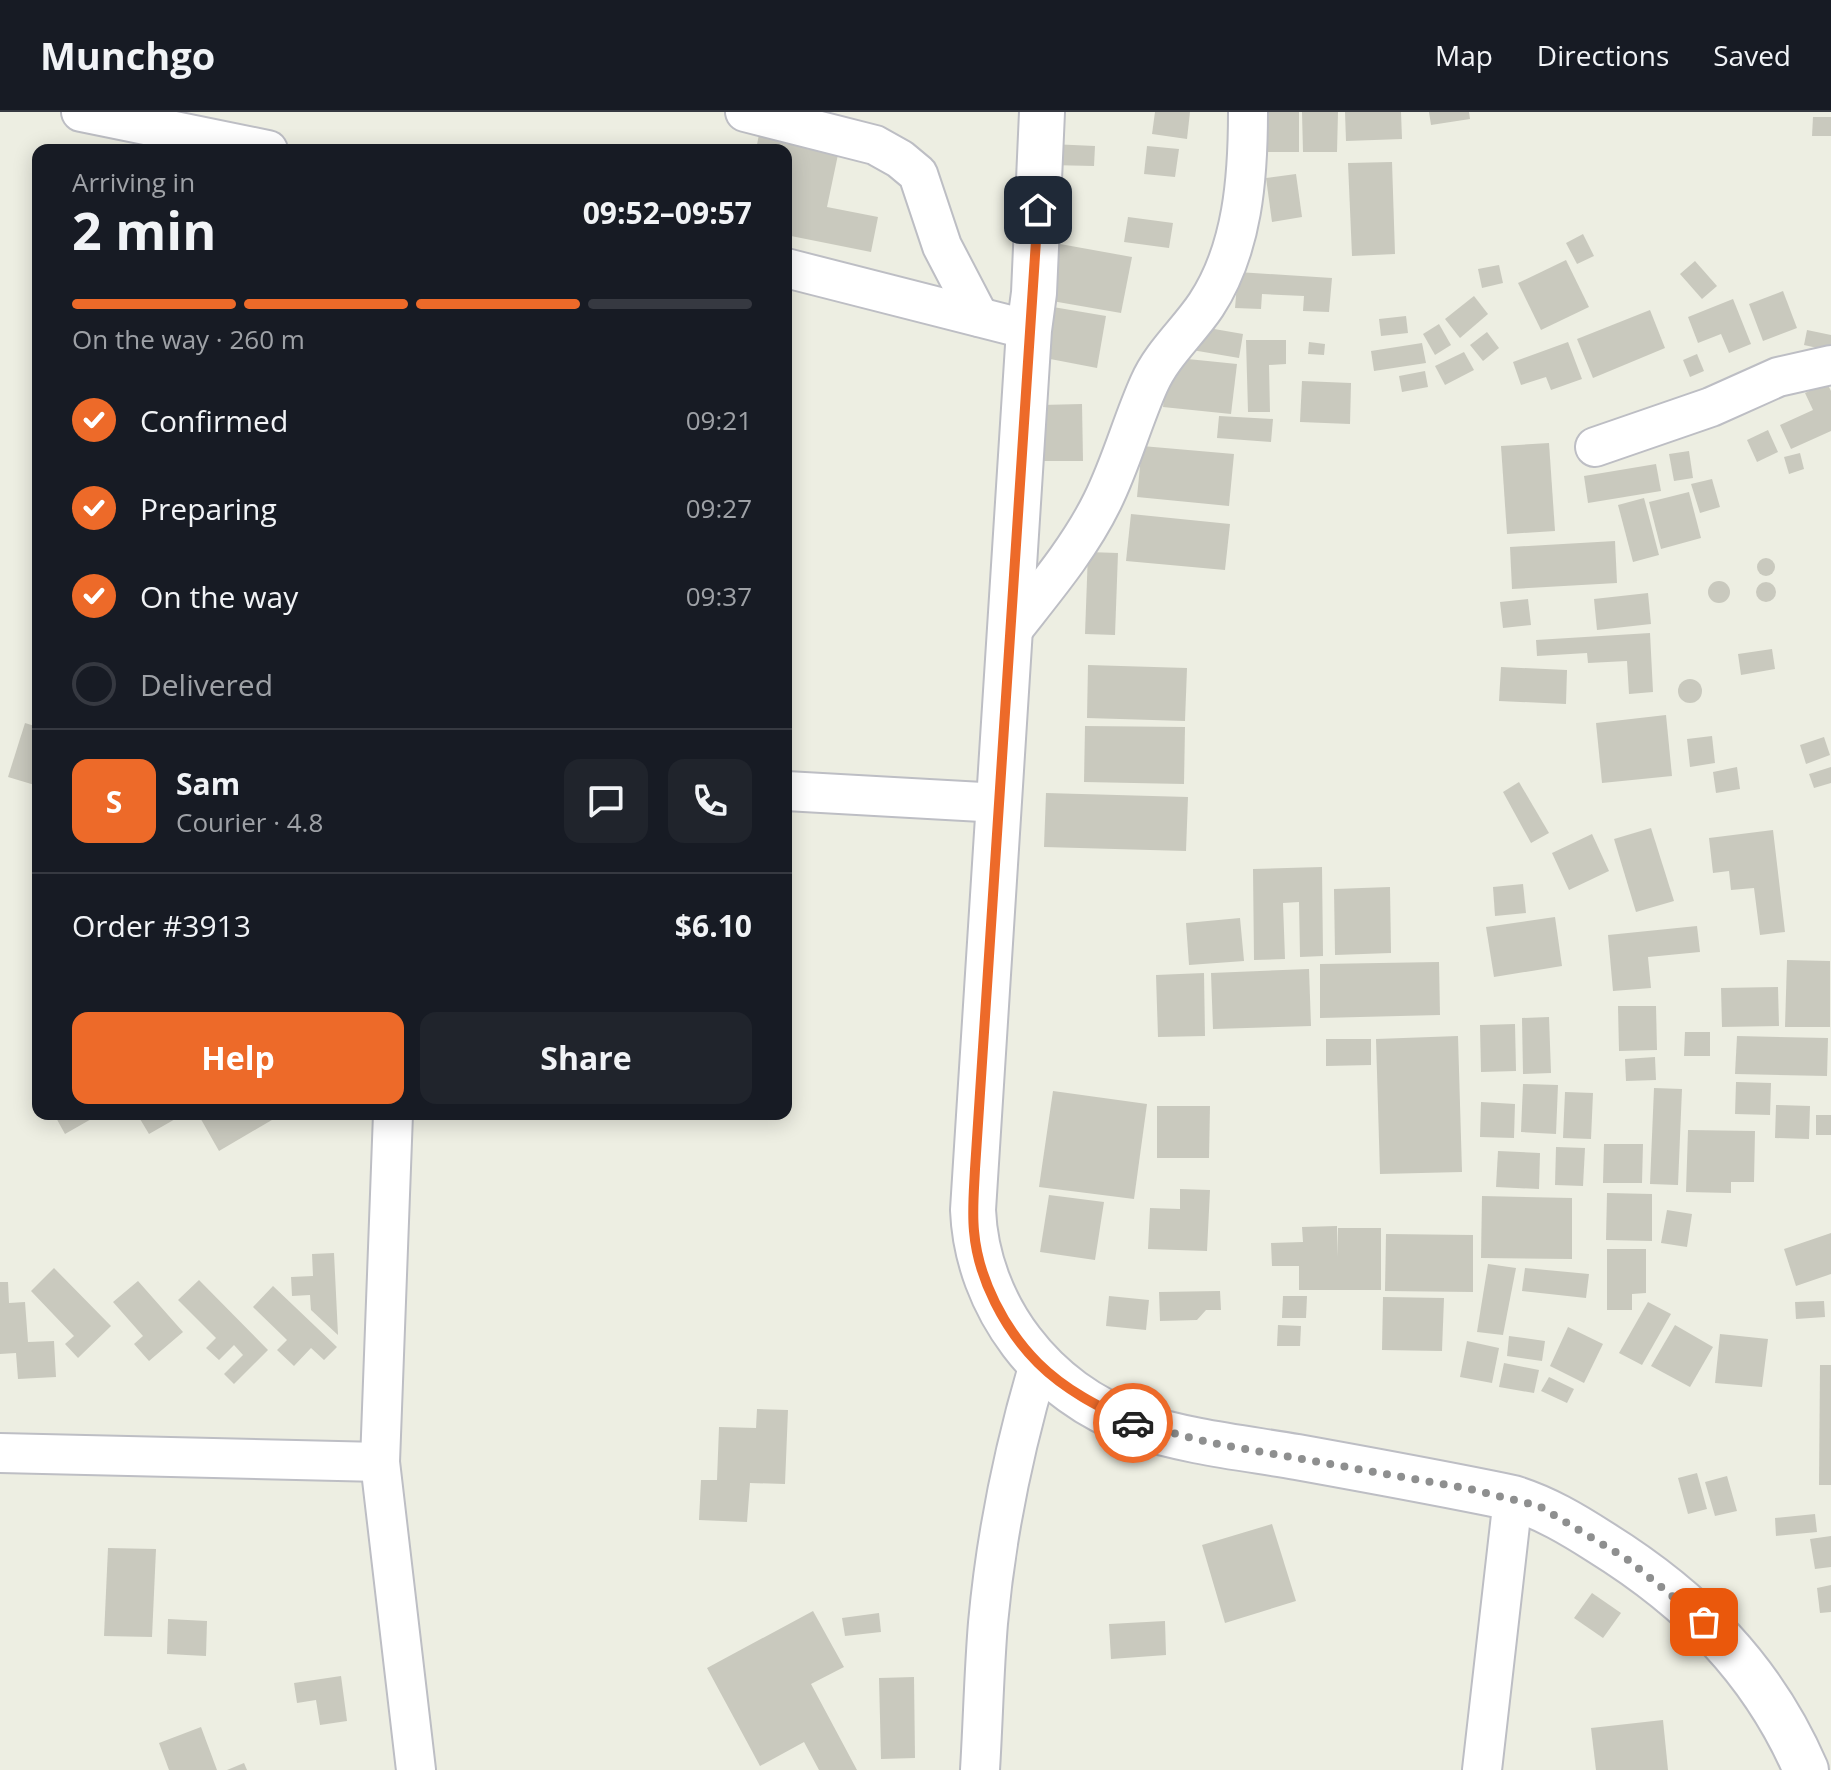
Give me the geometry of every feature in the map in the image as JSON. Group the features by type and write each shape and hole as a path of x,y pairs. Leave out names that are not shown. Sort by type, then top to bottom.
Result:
{"street":[{"path":"81,112 238,144"},
{"path":"745,112 875,145 918,174 942,246 979,317"},
{"path":"1042,112 1034,293 1029,330 975,1169 974,1233 985,1279 1018,1338 1039,1364 1070,1390 1135,1424 1212,1443 1513,1498 1539,1506 1578,1528 1627,1559 1682,1601 1726,1642 1763,1689 1792,1737 1806,1770"},
{"path":"1011,632 1053,579 1102,504 1149,383 1204,309 1223,274 1245,193 1248,112"},
{"path":"792,270 1029,330"},
{"path":"1595,447 1711,407 1778,377 1831,365"},
{"path":"792,791 1000,803"},
{"path":"393,1120 380,1462 416,1770"},
{"path":"980,1770 988,1621 1001,1523 1021,1424 1039,1364"},
{"path":"0,1453 380,1462"},
{"path":"1482,1770 1513,1498"}],"building":[{"path":"1155,112 1190,112 1187,139 1152,134"},
{"path":"1259,112 1299,112 1299,152 1258,152"},
{"path":"1302,112 1338,112 1337,152 1303,152"},
{"path":"1345,112 1401,112 1402,139 1346,141"},
{"path":"1429,112 1469,112 1470,119 1431,125"},
{"path":"1813,117 1831,117 1831,136 1812,136"},
{"path":"760,129 840,145 827,207 878,217 871,252 792,236 792,144 757,144"},
{"path":"1051,144 1095,146 1094,166 1050,165"},
{"path":"1147,146 1179,149 1175,177 1144,174"},
{"path":"1392,162 1395,254 1352,256 1348,163"},
{"path":"1296,174 1302,217 1272,222 1266,178"},
{"path":"1128,217 1173,223 1169,248 1124,242"},
{"path":"1583,234 1594,256 1577,264 1566,243"},
{"path":"1060,244 1132,257 1121,313 1052,301"},
{"path":"1566,260 1589,307 1541,330 1518,283"},
{"path":"1695,261 1717,286 1702,299 1680,274"},
{"path":"1499,265 1503,283 1482,288 1478,269"},
{"path":"1238,272 1332,278 1329,312 1303,311 1304,296 1262,294 1261,309 1235,308"},
{"path":"1783,291 1797,328 1763,341 1749,304"},
{"path":"1474,296 1488,314 1460,338 1445,319"},
{"path":"1733,299 1751,344 1729,353 1721,334 1698,343 1688,317"},
{"path":"1053,307 1106,316 1097,368 1045,358"},
{"path":"1650,310 1665,348 1593,378 1577,339"},
{"path":"1406,316 1408,333 1381,336 1379,319"},
{"path":"1439,324 1451,345 1435,355 1423,334"},
{"path":"1197,326 1243,334 1239,358 1192,350"},
{"path":"1807,330 1831,335 1831,351 1804,345"},
{"path":"1487,332 1499,348 1483,361 1470,345"},
{"path":"1246,340 1286,340 1286,364 1269,365 1270,412 1248,412"},
{"path":"1309,342 1325,344 1324,355 1308,354"},
{"path":"1568,342 1582,379 1551,390 1546,377 1521,385 1513,362"},
{"path":"1422,343 1426,363 1374,371 1371,351"},
{"path":"1464,352 1474,370 1445,385 1435,366"},
{"path":"1697,354 1704,371 1690,377 1683,360"},
{"path":"1168,357 1237,364 1231,414 1163,407"},
{"path":"1425,371 1428,387 1402,392 1399,376"},
{"path":"1302,381 1351,383 1350,424 1300,422"},
{"path":"1827,383 1831,391 1831,431 1791,449 1780,425 1813,410 1805,393"},
{"path":"1082,404 1083,461 1042,461 1041,405"},
{"path":"1219,416 1273,419 1271,442 1217,438"},
{"path":"1768,430 1778,452 1757,462 1747,440"},
{"path":"1549,443 1555,531 1507,534 1501,446"},
{"path":"1142,446 1234,454 1229,506 1137,497"},
{"path":"1689,451 1693,478 1674,481 1669,454"},
{"path":"1800,453 1804,469 1789,474 1784,457"},
{"path":"1656,464 1661,491 1588,503 1584,476"},
{"path":"1712,479 1720,507 1700,513 1691,484"},
{"path":"1689,492 1701,538 1661,549 1649,502"},
{"path":"1644,498 1659,555 1633,562 1618,505"},
{"path":"1131,514 1230,524 1225,570 1126,561"},
{"path":"1615,541 1617,583 1512,589 1510,547"},
{"path":"1088,552 1118,553 1115,635 1085,634"},
{"path":"1766,558 1775,567 1766,576 1757,567"},
{"path":"1719,581 1727,584 1730,592 1727,600 1719,603 1711,600 1708,592 1711,584"},
{"path":"1766,582 1773,585 1776,592 1773,599 1766,602 1759,599 1756,592 1759,585"},
{"path":"1648,593 1651,624 1597,630 1594,599"},
{"path":"1528,599 1531,625 1503,628 1500,602"},
{"path":"1650,633 1653,692 1629,694 1627,661 1588,663 1587,653 1537,656 1536,640"},
{"path":"1772,649 1775,669 1741,675 1738,654"},
{"path":"1088,665 1187,668 1185,721 1087,718"},
{"path":"1501,667 1567,670 1566,704 1499,701"},
{"path":"1690,679 1701,686 1702,691 1695,702 1690,703 1679,696 1678,691 1685,680"},
{"path":"1666,715 1672,776 1602,783 1596,723"},
{"path":"25,723 32,725 32,784 8,777"},
{"path":"1085,726 1185,727 1184,784 1084,782"},
{"path":"1712,736 1715,763 1690,767 1687,739"},
{"path":"1824,737 1830,755 1806,764 1800,745"},
{"path":"1737,767 1740,789 1716,793 1713,772"},
{"path":"1831,767 1831,783 1814,788 1809,774"},
{"path":"1519,782 1549,833 1531,843 1503,792"},
{"path":"1046,793 1188,797 1186,851 1044,847"},
{"path":"1651,828 1674,901 1636,912 1614,839"},
{"path":"1773,830 1785,932 1760,935 1754,888 1731,890 1729,871 1713,873 1709,838"},
{"path":"1592,834 1609,871 1569,890 1552,853"},
{"path":"1322,867 1323,956 1300,957 1299,902 1283,903 1285,959 1254,960 1253,869"},
{"path":"1523,884 1526,913 1495,916 1493,887"},
{"path":"1390,887 1391,953 1335,955 1334,889"},
{"path":"1555,917 1562,966 1494,977 1486,927"},
{"path":"1240,918 1244,961 1189,965 1186,923"},
{"path":"1697,926 1700,952 1648,957 1651,988 1613,991 1608,935"},
{"path":"1787,960 1830,961 1830,1027 1785,1027"},
{"path":"1439,962 1440,1015 1320,1018 1320,964"},
{"path":"1309,969 1311,1026 1213,1029 1211,973"},
{"path":"1204,973 1205,1036 1158,1037 1156,975"},
{"path":"1778,987 1779,1026 1722,1027 1721,988"},
{"path":"1618,1006 1656,1006 1657,1050 1619,1051"},
{"path":"1549,1017 1551,1073 1523,1074 1522,1018"},
{"path":"1515,1024 1516,1071 1481,1072 1480,1025"},
{"path":"1685,1032 1710,1032 1710,1056 1684,1056"},
{"path":"1458,1036 1462,1172 1380,1174 1376,1039"},
{"path":"1737,1036 1828,1038 1827,1076 1735,1074"},
{"path":"1326,1039 1371,1039 1371,1065 1326,1066"},
{"path":"1655,1057 1656,1080 1626,1081 1625,1059"},
{"path":"1736,1082 1771,1083 1770,1115 1735,1114"},
{"path":"1523,1084 1558,1085 1556,1134 1521,1132"},
{"path":"1654,1088 1682,1089 1678,1185 1650,1184"},
{"path":"1053,1091 1147,1104 1134,1199 1039,1187"},
{"path":"1565,1092 1593,1093 1591,1139 1563,1138"},
{"path":"1481,1102 1515,1104 1514,1138 1480,1137"},
{"path":"1776,1105 1810,1106 1809,1139 1775,1138"},
{"path":"1157,1106 1210,1106 1209,1158 1157,1158"},
{"path":"1816,1115 1831,1115 1831,1135 1816,1135"},
{"path":"57,1120 90,1120 65,1134"},
{"path":"141,1120 174,1120 149,1134"},
{"path":"201,1120 272,1120 219,1151"},
{"path":"1688,1130 1755,1131 1754,1182 1731,1182 1731,1193 1686,1192"},
{"path":"1604,1144 1643,1144 1642,1183 1603,1183"},
{"path":"1556,1147 1585,1148 1583,1186 1555,1185"},
{"path":"1498,1151 1540,1153 1539,1189 1496,1187"},
{"path":"1180,1189 1210,1190 1207,1251 1148,1249 1150,1208 1180,1209"},
{"path":"1607,1193 1652,1194 1652,1241 1606,1240"},
{"path":"1049,1195 1104,1202 1095,1260 1040,1252"},
{"path":"1482,1196 1572,1198 1572,1259 1481,1258"},
{"path":"1667,1210 1692,1214 1687,1247 1661,1243"},
{"path":"1337,1226 1337,1257 1338,1228 1381,1228 1381,1290 1299,1290 1299,1266 1272,1266 1271,1243 1303,1242 1302,1227"},
{"path":"1831,1233 1831,1274 1796,1286 1784,1249"},
{"path":"1386,1234 1473,1235 1473,1292 1385,1291"},
{"path":"1607,1249 1646,1249 1646,1293 1632,1294 1632,1310 1607,1310"},
{"path":"334,1253 338,1335 311,1310 310,1295 292,1296 291,1277 313,1276 312,1254"},
{"path":"1488,1264 1516,1268 1503,1335 1477,1332"},
{"path":"54,1268 111,1326 78,1358 65,1344 74,1336 31,1291"},
{"path":"1525,1268 1589,1274 1586,1298 1522,1291"},
{"path":"199,1280 268,1350 234,1384 224,1374 243,1355 234,1345 219,1360 206,1348 216,1338 178,1300"},
{"path":"138,1281 183,1332 149,1361 134,1344 143,1336 113,1302"},
{"path":"0,1282 8,1282 9,1303 25,1302 28,1342 54,1341 56,1377 18,1379 16,1353 0,1354"},
{"path":"273,1286 337,1347 324,1360 311,1348 294,1366 277,1350 287,1340 253,1307"},
{"path":"1220,1291 1221,1310 1206,1310 1197,1320 1160,1321 1159,1292"},
{"path":"1109,1296 1149,1300 1146,1330 1106,1326"},
{"path":"1283,1296 1307,1296 1306,1318 1282,1318"},
{"path":"1383,1297 1444,1298 1442,1351 1382,1350"},
{"path":"1824,1301 1825,1317 1796,1319 1795,1302"},
{"path":"1648,1302 1671,1314 1642,1365 1619,1353"},
{"path":"1278,1325 1301,1326 1300,1346 1277,1346"},
{"path":"1675,1325 1713,1347 1690,1387 1651,1366"},
{"path":"1568,1327 1603,1344 1584,1383 1550,1366"},
{"path":"1720,1334 1768,1339 1762,1387 1715,1383"},
{"path":"1509,1336 1545,1341 1542,1361 1507,1356"},
{"path":"1467,1341 1499,1348 1492,1383 1460,1377"},
{"path":"1504,1363 1539,1370 1534,1393 1499,1387"},
{"path":"1820,1365 1831,1365 1831,1485 1819,1485"},
{"path":"1549,1377 1574,1389 1567,1403 1541,1391"},
{"path":"757,1409 788,1410 785,1484 750,1483 747,1522 699,1520 701,1480 717,1480 719,1427 756,1428"},
{"path":"1697,1473 1707,1509 1688,1514 1678,1478"},
{"path":"1727,1476 1737,1511 1715,1516 1705,1482"},
{"path":"1815,1514 1817,1532 1776,1536 1775,1518"},
{"path":"1272,1524 1296,1601 1225,1623 1202,1545"},
{"path":"1831,1536 1831,1567 1815,1569 1810,1539"},
{"path":"108,1548 156,1549 152,1637 104,1636"},
{"path":"1831,1585 1831,1612 1820,1613 1817,1588"},
{"path":"1592,1593 1621,1613 1603,1638 1574,1618"},
{"path":"813,1611 844,1667 811,1684 857,1770 819,1770 804,1742 760,1766 707,1668"},
{"path":"879,1613 881,1632 845,1636 842,1618"},
{"path":"168,1619 207,1621 206,1656 167,1654"},
{"path":"1165,1621 1166,1655 1111,1659 1109,1624"},
{"path":"341,1676 347,1721 320,1725 316,1700 297,1703 294,1683"},
{"path":"914,1677 915,1758 881,1759 879,1678"},
{"path":"1663,1720 1668,1770 1596,1770 1591,1728"},
{"path":"201,1727 217,1770 169,1770 159,1743"},
{"path":"244,1763 247,1770 227,1770"}],"way so far":[{"path":"1133,1423 1212,1443 1470,1489 1539,1506 1627,1559 1704,1622"}],"route":[{"path":"1038,210 975,1169 974,1233 985,1279 997,1304 1039,1364 1070,1390 1133,1423"}]}
